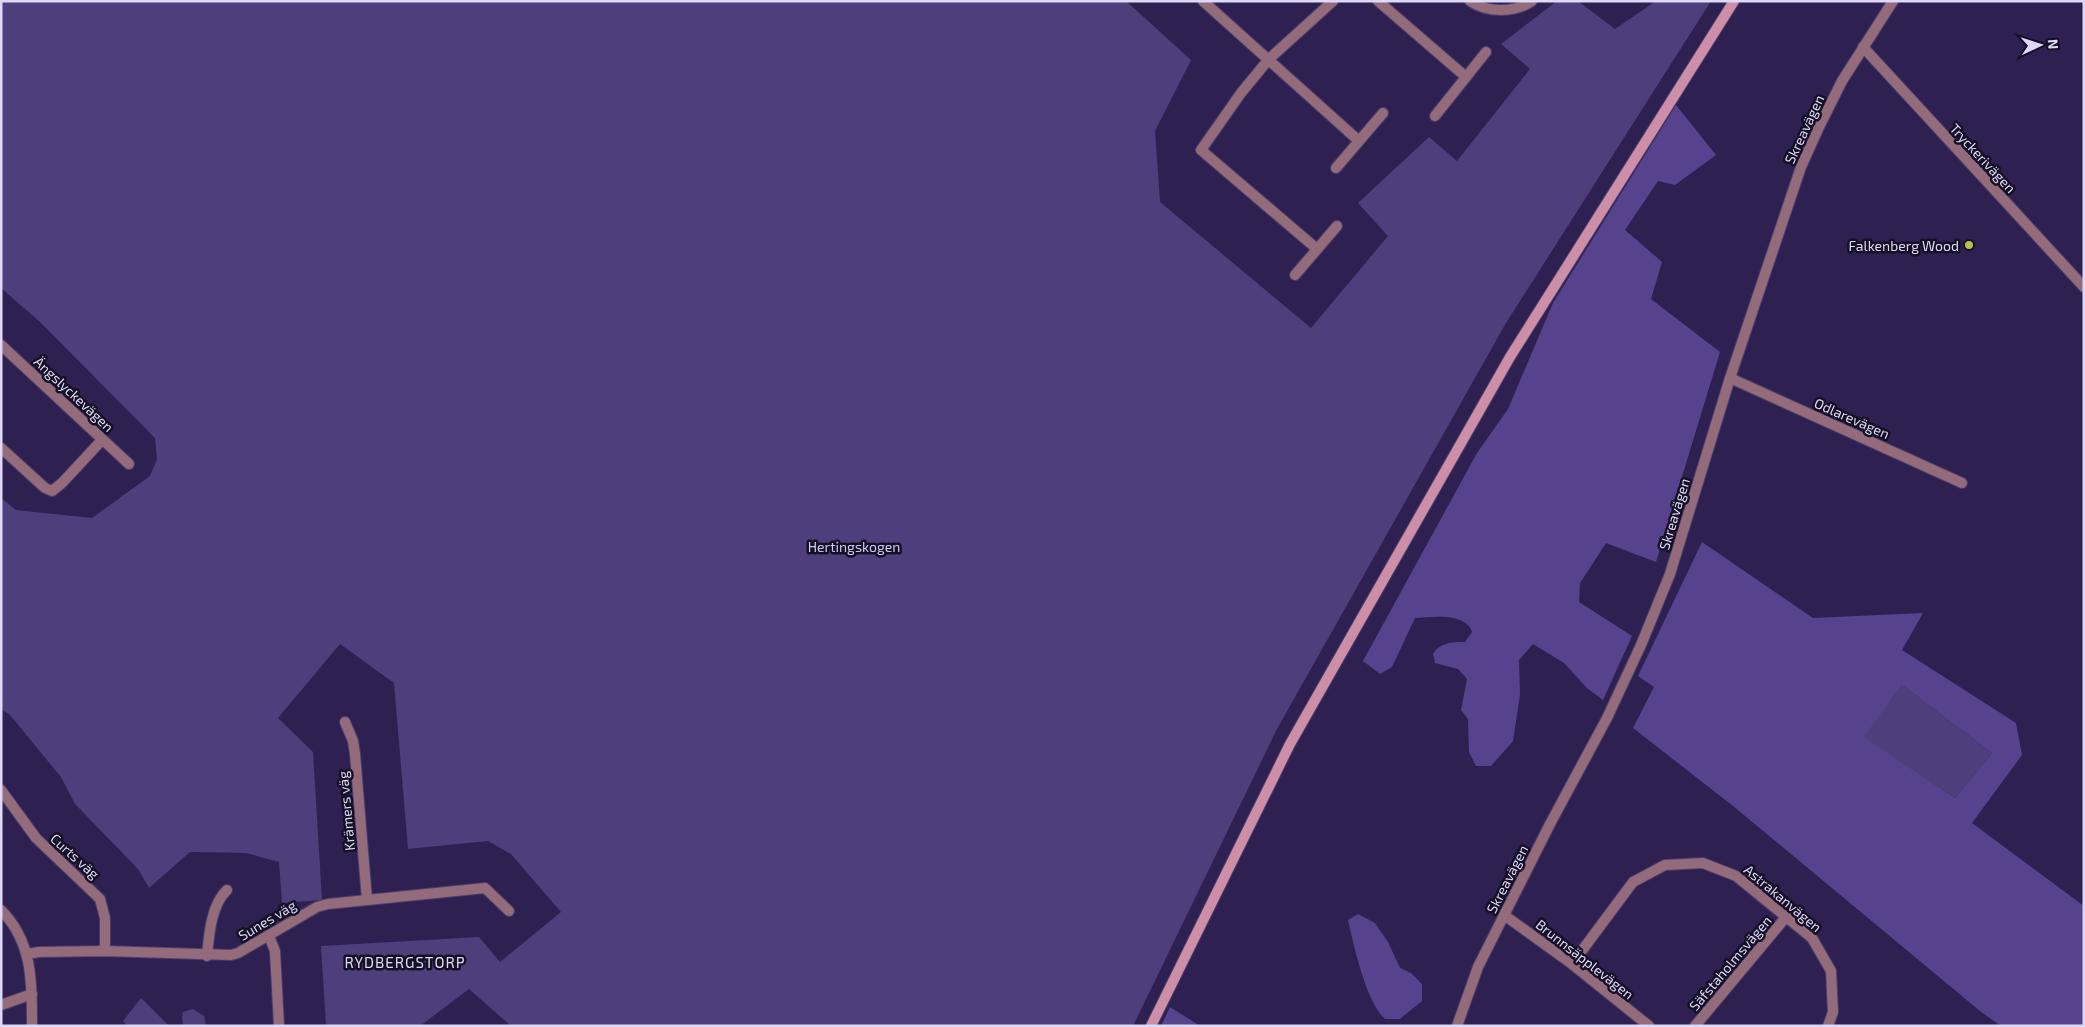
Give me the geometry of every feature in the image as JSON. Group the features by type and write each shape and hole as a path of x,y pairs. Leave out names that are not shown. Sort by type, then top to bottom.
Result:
{"main road":[{"path":"1151,1026 1290,744 1495,383 1734,1"}],"street":[{"path":"1202,1 1359,141"},
{"path":"1316,249 1201,150 1241,92 1269,59 1333,1"},
{"path":"1378,1 1466,77"},
{"path":"1470,1 1493,10 1510,9 1526,5 1532,1"},
{"name":"Skreavägen","path":"1456,1026 1478,966 1607,718 1641,645 1670,574 1730,378 1801,167 1826,111 1863,46 1893,1"},
{"name":"Tryckerivägen","path":"1863,46 2084,287"},
{"path":"1435,116 1486,52"},
{"path":"1336,168 1383,113"},
{"path":"1295,275 1337,226"},
{"name":"Ängslyckevägen","path":"1,345 129,464"},
{"name":"Odlarevägen","path":"1730,378 1962,483"},
{"path":"1,448 45,488 52,491 62,483 102,440"},
{"name":"Krämers väg","path":"345,722 353,741 367,900"},
{"name":"Curts väg","path":"1,790 36,838 95,892 100,899 105,910 105,951"},
{"name":"Astrakanvägen","path":"1572,964 1633,882 1665,865 1703,863 1736,876 1812,938 1831,970 1833,1012 1828,1026"},
{"name":"Sunes väg","path":"27,954 39,952 105,951 207,956 231,955 317,907 485,888 510,911"},
{"path":"207,956 216,908 220,896 227,890"},
{"path":"1,910 21,936 27,954 32,978 32,1026"},
{"name":"Brunnsäpplevägen","path":"1504,915 1572,964 1649,1026"},
{"name":"Säfstaholmsvägen","path":"1695,1026 1786,917"},
{"path":"268,936 275,952 279,1026"},
{"path":"1,1005 32,994"}],"green space":[{"name":"Hertingskogen","path":"1,1 1126,1 1191,60 1155,131 1160,202 1311,328 1388,236 1358,203 1429,137 1457,161 1530,69 1501,44 1557,1 1578,1 1615,29 1656,1 1711,1 1506,323 1277,729 1133,1026 511,1026 469,989 420,1026 326,1026 321,946 479,937 500,962 561,912 511,854 488,841 408,849 394,683 340,644 278,718 313,752 322,900 282,903 279,862 246,853 190,852 149,888 138,869 75,804 61,777 10,715 1,709 1,498 16,510 92,518 150,476 157,459 155,438 40,322 1,288"},
{"path":"1902,685 1992,753 1955,798 1863,737"},
{"path":"141,998 169,1026 127,1026 123,1021"},
{"path":"193,1009 204,1016 206,1026 183,1026 183,1012"}],"shaded area":[{"path":"1676,105 1716,155 1675,185 1658,181 1625,230 1662,262 1651,299 1720,352 1656,562 1606,543 1580,583 1579,602 1632,636 1603,700 1587,688 1564,663 1533,644 1519,660 1520,695 1513,741 1491,766 1476,766 1469,752 1468,719 1461,710 1467,679 1458,669 1435,663 1433,654 1443,645 1465,642 1472,632 1463,621 1447,617 1415,618 1392,667 1380,674 1363,661 1477,453 1508,409 1553,303"},
{"path":"1702,542 1813,618 1923,613 1902,650 2016,723 2022,755 1972,823 2084,906 2084,1026 2001,1026 1980,1011 1733,806 1633,728 1654,687 1638,676","holes":["1902,685 1992,753 1955,798 1864,737"]},
{"path":"1358,914 1375,923 1388,942 1400,968 1411,973 1422,984 1422,1001 1400,1019 1385,1019 1372,1000 1357,958 1348,920"},
{"path":"1170,1007 1200,1026 1161,1026"}],"place":[{"name":"Falkenberg Wood","path":"1969,245"}],"district":[{"name":"RYDBERGSTORP","path":"405,962"}]}
